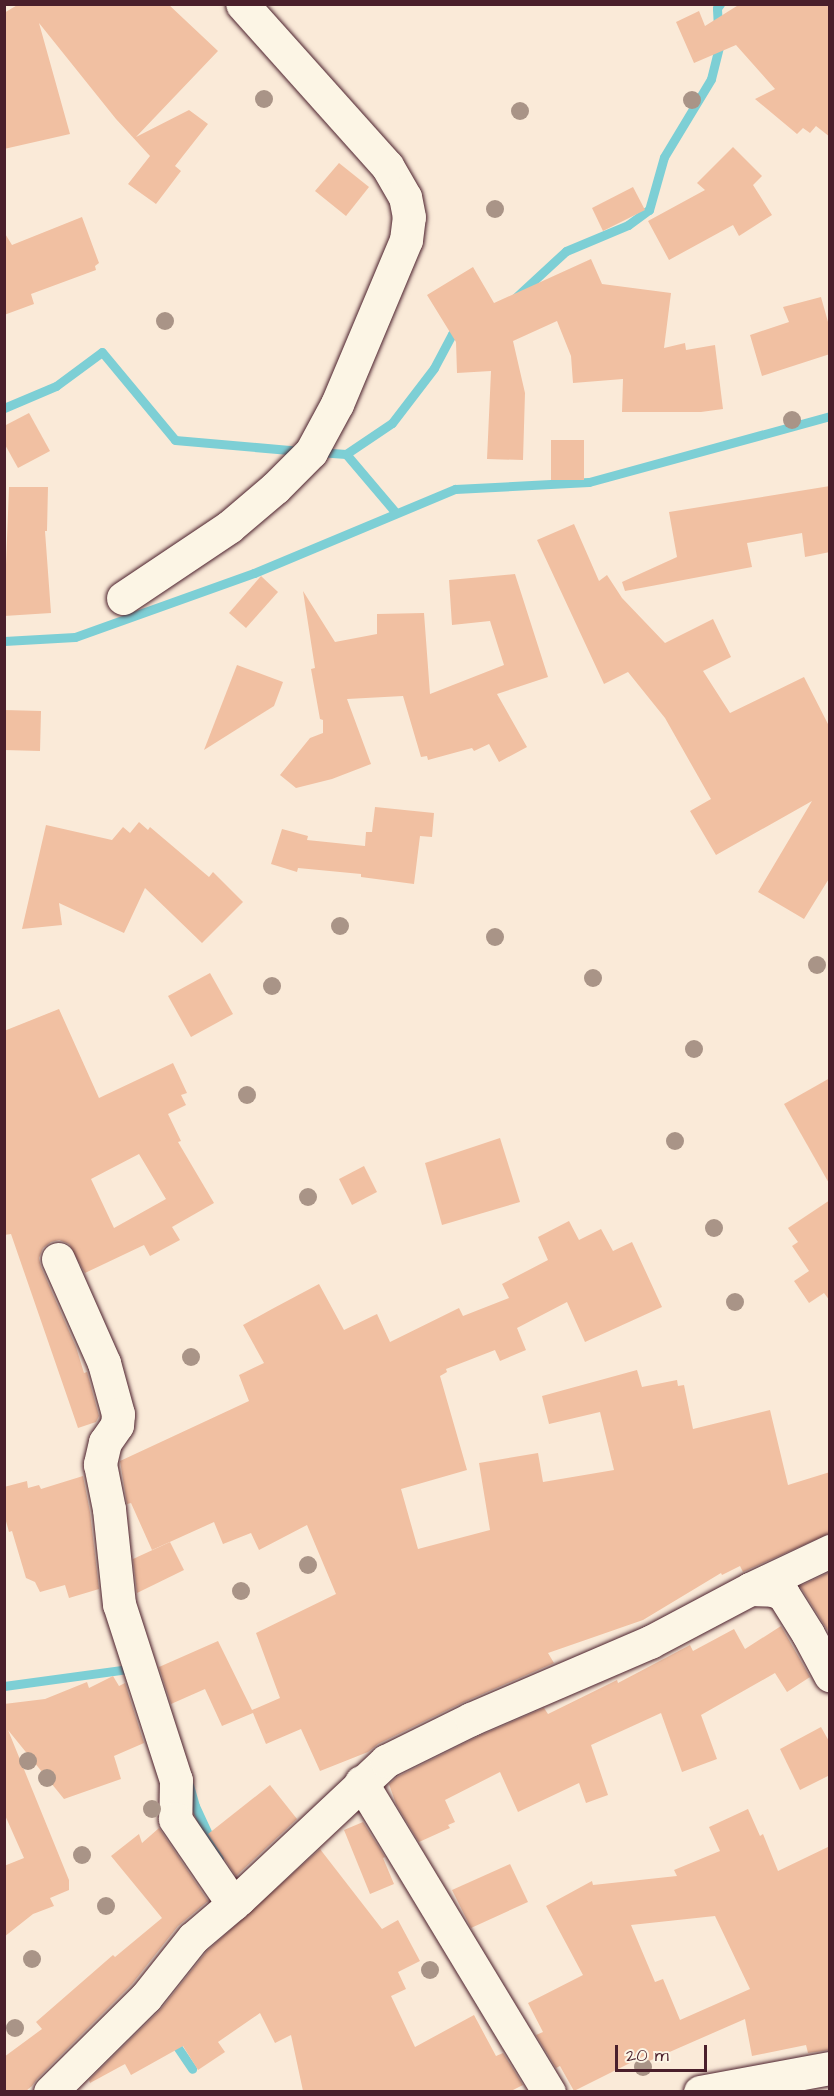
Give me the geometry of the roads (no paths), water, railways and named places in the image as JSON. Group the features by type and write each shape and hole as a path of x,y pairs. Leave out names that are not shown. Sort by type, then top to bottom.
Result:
{"street":[{"path":"123,598 229,527 275,488 311,452 337,404 406,240 409,217 405,197 387,166 242,4"},
{"path":"58,1260 104,1363 118,1414 117,1425 105,1442 100,1464 109,1509 119,1604 176,1780 178,1799 175,1819 233,1904"},
{"path":"50,2091 146,1997 193,1938 233,1904 386,1761 420,1743 650,1642 750,1589 830,1551"},
{"path":"750,1589 773,1590 783,1594 830,1675"},
{"path":"361,1782 549,2091"},
{"path":"700,2091 830,2068"}],"waterway":[{"path":"718,28 717,8 720,4"},
{"path":"515,298 566,251 628,225 649,210 664,157 711,79 720,42"},
{"path":"346,454 392,423 434,368 452,334 462,328"},
{"path":"4,408 56,386 102,352 175,440 301,451"},
{"path":"4,641 75,637 254,573 455,489 589,482 830,416"},
{"path":"318,452 346,454 396,513"},
{"path":"4,1686 135,1668"},
{"path":"189,1785 195,1806 219,1858"},
{"path":"172,2039 192,2069"}]}
